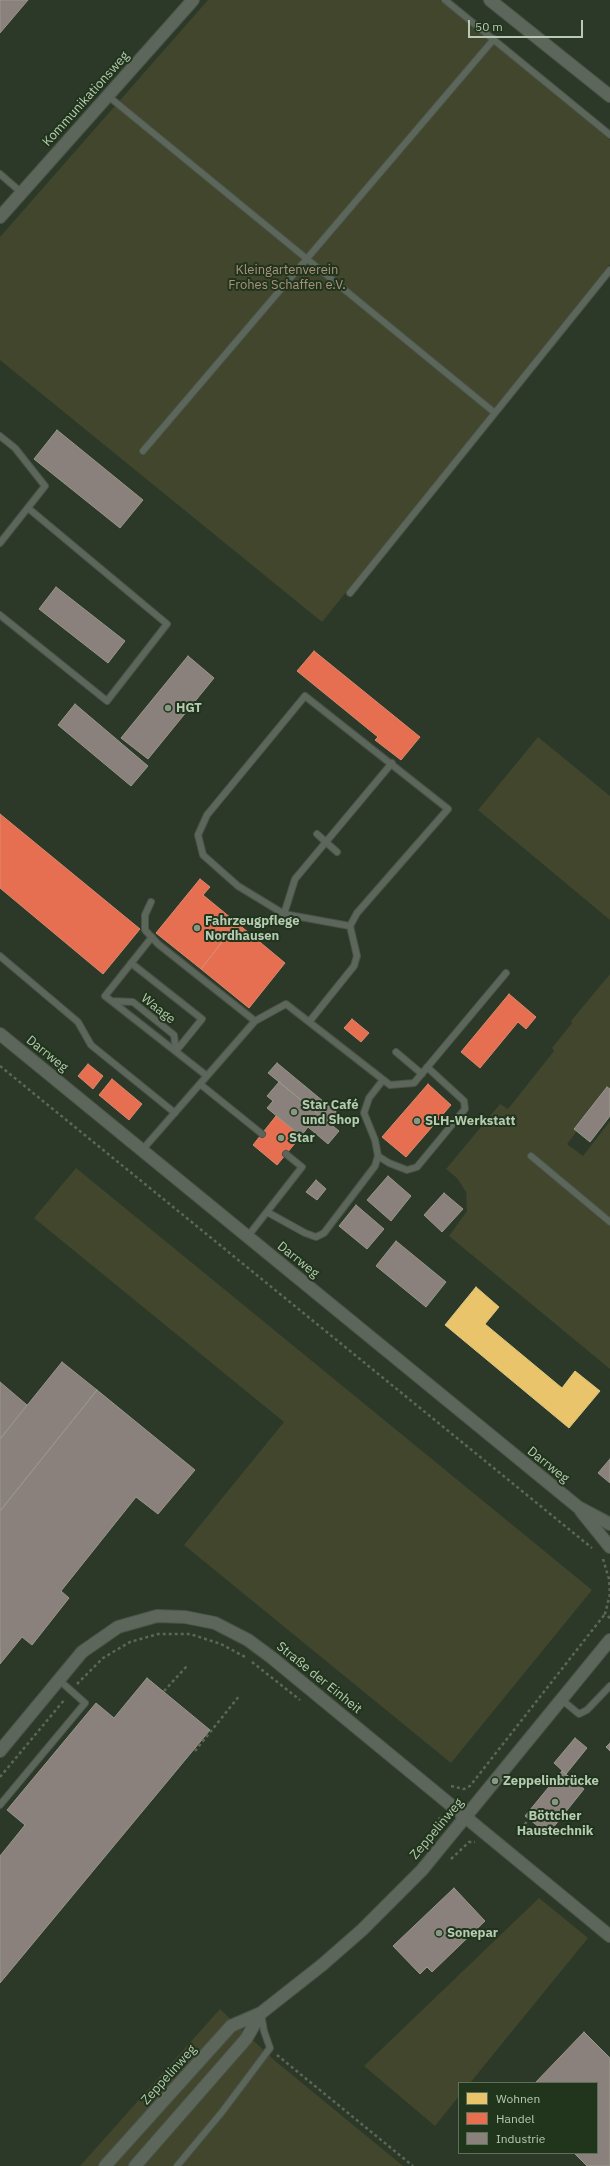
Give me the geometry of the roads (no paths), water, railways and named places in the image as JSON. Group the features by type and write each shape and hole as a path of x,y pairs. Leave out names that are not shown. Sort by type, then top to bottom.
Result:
{"street":[{"name":"Kommunikationsweg","path":"1,212 22,193 193,0"},
{"path":"490,0 610,96"},
{"name":"Darrweg","path":"0,1034 143,1149 578,1507 610,1524"},
{"name":"Darrweg","path":"578,1507 610,1547"},
{"name":"Straße der Einheit","path":"0,1751 82,1652 118,1627 157,1616 185,1617 214,1623 248,1640 466,1816 610,1936"},
{"name":"Zeppelinweg","path":"105,2166 231,2026 261,2013 322,1965 362,1930 422,1870 610,1640"},
{"name":"Zeppelinweg","path":"135,2166 246,2039 261,2013"}],"lane":[{"path":"445,0 610,135"},
{"path":"142,451 494,39"},
{"path":"108,96 495,413"},
{"path":"0,174 22,193"},
{"path":"350,593 610,270"},
{"path":"0,436 15,448 45,486 0,543"},
{"path":"0,615 107,701 167,624 28,508"},
{"path":"309,1022 354,966 357,956 350,926 357,913 448,809 305,696 207,815 198,835 203,855 238,886 284,914 350,926"},
{"path":"284,914 295,879 392,764"},
{"path":"317,834 337,852"},
{"path":"151,902 145,915 145,930 158,944 255,1021"},
{"path":"152,936 105,996 207,1076"},
{"path":"0,956 78,1022 91,1045 175,1113"},
{"path":"131,963 202,1019 176,1052"},
{"path":"143,1149 255,1021 286,1004 390,1085 414,1083 506,973"},
{"name":"Waage","path":"112,1001 133,1002 174,1035 176,1052"},
{"path":"396,1052 422,1074"},
{"path":"378,1156 389,1164 407,1170 417,1167 465,1109 464,1101 427,1068"},
{"path":"266,1212 311,1235 316,1236 324,1233 375,1166 378,1156 375,1140 364,1113 369,1098 383,1080"},
{"path":"200,1084 262,1134"},
{"path":"248,1236 302,1167 286,1154"},
{"path":"531,1156 610,1222"},
{"path":"0,1805 85,1704 60,1680"},
{"path":"562,1700 579,1714 587,1710 610,1686"},
{"path":"177,2166 222,2112 270,2048 264,2031 261,2013"}],"place":[{"name":"HGT","path":"168,708"},
{"name":"Fahrzeugpflege Nordhausen","path":"197,928"},
{"name":"Star Café und Shop","path":"294,1112"},
{"name":"SLH-Werkstatt","path":"417,1121"},
{"name":"Star","path":"281,1138"},
{"name":"Zeppelinbrücke","path":"495,1781"},
{"name":"Böttcher Haustechnik","path":"555,1802"},
{"name":"Sonepar","path":"439,1933"}],"park label":[{"name":"Kleingartenverein Frohes Schaffen e.V.","path":"287,278"}]}
